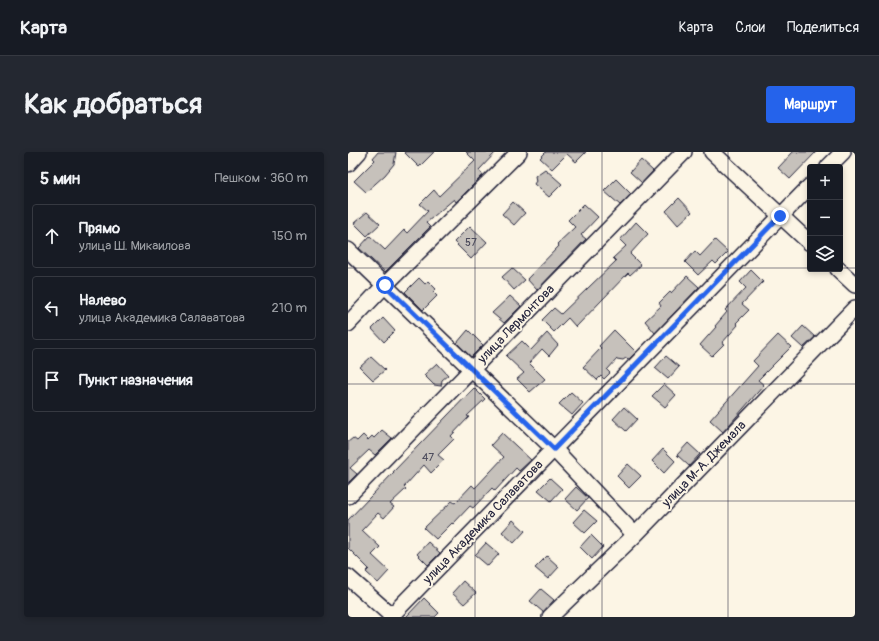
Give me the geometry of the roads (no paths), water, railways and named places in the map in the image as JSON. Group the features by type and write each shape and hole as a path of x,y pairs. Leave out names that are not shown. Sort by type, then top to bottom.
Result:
{"street":[{"path":"348,164 359,152"},
{"path":"348,324 385,285 519,152"},
{"name":"улица Лермонтова","path":"348,496 684,152"},
{"path":"712,152 807,240"},
{"path":"831,164 843,152"},
{"name":"улица Академика Салаватова","path":"392,616 807,189"},
{"path":"348,250 554,449 635,535"},
{"path":"841,272 855,285"},
{"name":"улица М-А. Джемала","path":"550,617 635,535 855,308"},
{"path":"348,577 392,616"}]}
